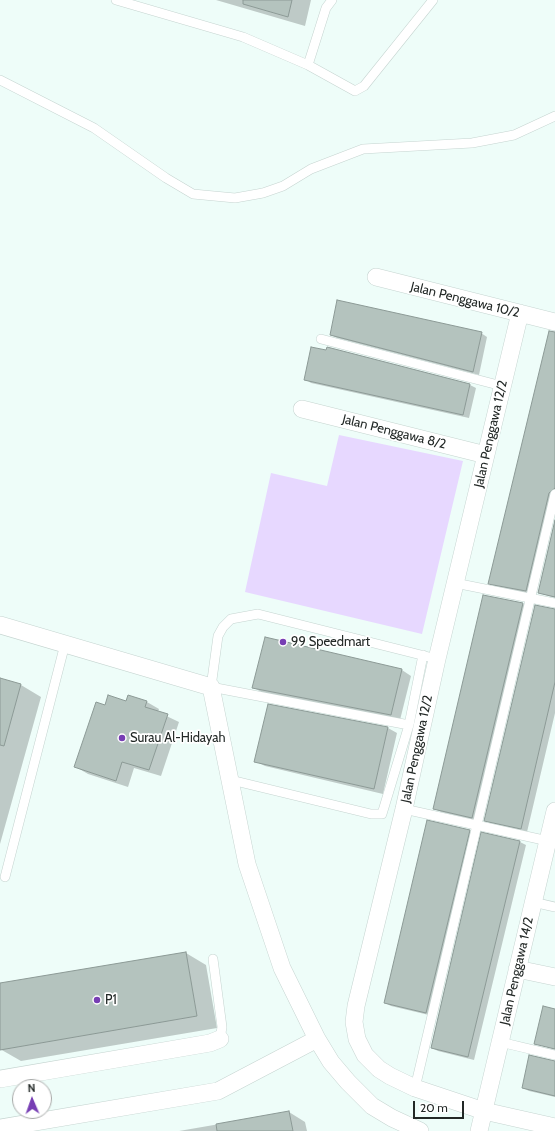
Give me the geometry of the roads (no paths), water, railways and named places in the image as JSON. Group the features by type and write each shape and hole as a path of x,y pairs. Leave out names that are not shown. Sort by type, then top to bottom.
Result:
{"street":[{"name":"Jalan Penggawa 10/2","path":"376,277 555,322"},
{"name":"Jalan Penggawa 12/2","path":"520,313 455,583 430,657 404,809 356,1006 354,1022 357,1039 365,1055 379,1069 415,1088 484,1111 555,1127"},
{"name":"Jalan Penggawa 8/2","path":"302,409 486,455"},
{"path":"0,625 211,687 247,864 282,968 317,1039 331,1062 372,1106 392,1118 420,1131"},
{"name":"Jalan Penggawa 14/2","path":"479,1131 555,811"},
{"path":"518,969 555,978"},
{"path":"0,1079 210,1043 220,1039"},
{"path":"0,1128 218,1091 317,1039"}],"lane":[{"path":"116,0 243,37 308,65 355,91 364,86 433,0"},
{"path":"308,65 326,8 332,0"},
{"path":"0,80 94,128 166,178 193,194 235,198 263,193 283,186 311,168 363,150 472,143 514,135 555,116"},
{"path":"321,339 502,386"},
{"path":"415,1088 555,494"},
{"path":"455,583 555,603"},
{"path":"231,780 371,814 382,814 430,657 258,614 231,619 223,627 218,636 211,687 409,725"},
{"path":"5,878 65,644"},
{"path":"404,809 477,826 551,833"},
{"path":"533,902 555,907"},
{"path":"213,959 222,1027 220,1039"},
{"path":"500,1042 555,1055"}],"place":[{"name":"99 Speedmart","path":"283,642"},
{"name":"Surau Al-Hidayah","path":"122,738"},
{"name":"P1","path":"97,1000"}]}
